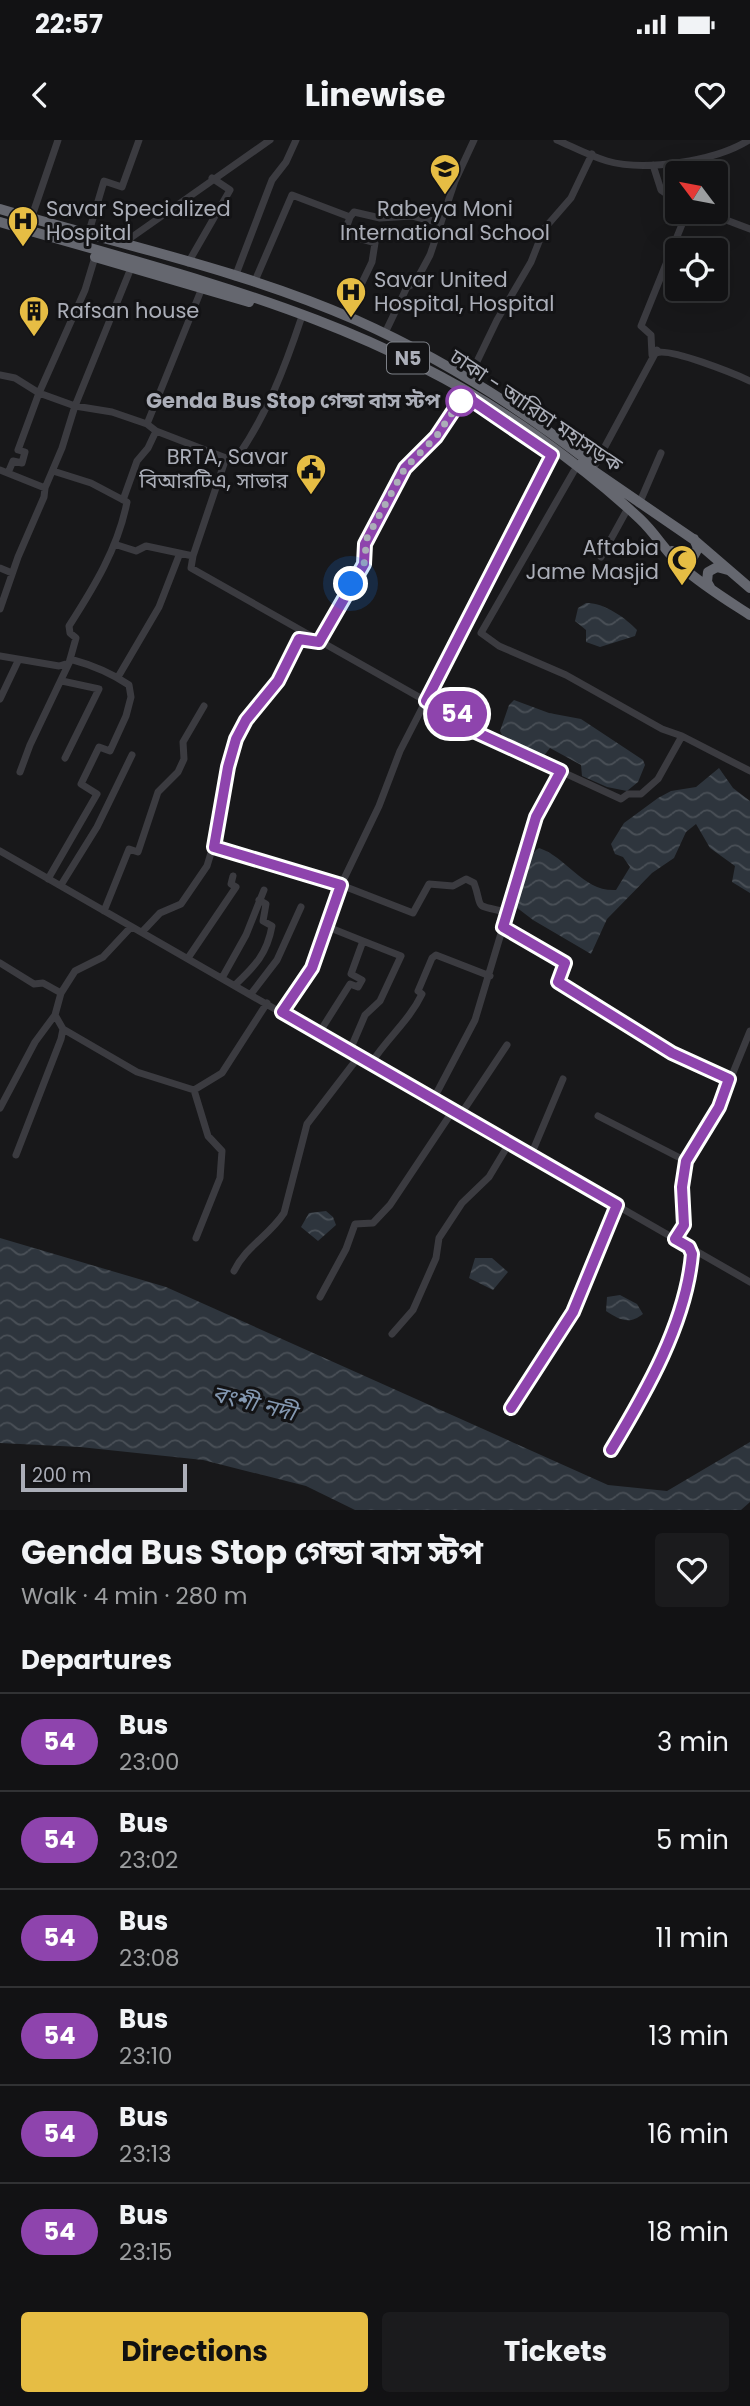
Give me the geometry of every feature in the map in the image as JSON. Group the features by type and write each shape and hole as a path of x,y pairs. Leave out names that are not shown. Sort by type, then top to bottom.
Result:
{"highway":[{"path":"0,209 254,283 385,333 469,378 523,412 594,465 628,496"},
{"name":"ঢাকা - আরিচা মহাসড়ক","path":"0,216 199,272 309,309 387,341 503,407 638,504 693,539 749,585"},
{"name":"ঢাকা - আরিচা মহাসড়ক","path":"0,222 205,281 303,313 366,338 429,369 538,437 628,508 681,566 750,615"},
{"path":"0,229 300,319 379,350 464,395 608,493"},
{"path":"660,541 688,559 698,548 693,539"},
{"path":"712,589 706,576 712,568 734,572"}],"street":[{"path":"31,219 58,140"},
{"path":"88,235 104,181 122,187 139,140"},
{"path":"121,244 270,140"},
{"path":"235,277 272,180 286,162 296,140"},
{"path":"385,333 407,288 415,283 430,255 474,140"},
{"path":"557,140 629,165 653,165 734,150 749,140"},
{"path":"469,378 496,320 531,262 544,229 571,198 592,154"},
{"path":"653,165 661,190 665,193"},
{"path":"187,263 230,190 212,178"},
{"path":"254,283 292,195 350,217"},
{"path":"346,316 372,262 375,243 344,234 354,212 380,218 400,215 441,223"},
{"path":"728,221 750,229"},
{"path":"652,355 650,335 641,326 682,224"},
{"path":"45,488 4,471 13,461 22,463 25,452 18,450 39,393 85,290 95,257"},
{"path":"0,609 18,556 54,471 75,406 131,268"},
{"path":"147,424 202,288"},
{"path":"0,374 15,378 39,393 75,406 112,412 147,424 156,431 226,458 238,456 249,441 279,383 300,319"},
{"path":"652,355 662,350 684,355 750,381"},
{"path":"594,465 657,351 652,355"},
{"path":"319,642 364,564 365,544 405,468 436,437 464,395"},
{"path":"123,500 137,461 148,448 156,431"},
{"path":"638,504 661,453"},
{"path":"282,1012 307,976 328,927 341,885 374,816 400,751 552,455"},
{"path":"226,458 191,568 426,701 474,721 469,729 621,799 628,794 641,794 658,779 682,736"},
{"path":"20,772 42,717 70,661 76,638 70,633 69,626 102,574 123,525 127,502 91,483 54,471"},
{"path":"481,633 574,471"},
{"path":"600,557 628,508"},
{"path":"114,544 136,551 146,546 193,556"},
{"path":"118,677 159,607 180,553"},
{"path":"0,568 12,573"},
{"path":"466,626 499,646 566,675 662,729 682,736 750,771"},
{"path":"142,932 160,913 181,904 207,866 214,847 228,767 236,739 246,720 278,681 299,639 319,642"},
{"path":"0,656 59,666 70,661 101,668 129,685 131,697 117,742 110,751 100,747 82,784 97,794 48,879"},
{"path":"0,699 18,661"},
{"path":"62,681 99,689 65,758"},
{"path":"104,911 129,849 138,852 158,801 158,792 178,772 184,759 183,742 204,706"},
{"path":"61,885 93,834 132,755"},
{"path":"434,1098 475,1020 491,976 506,912 536,817 561,771"},
{"path":"214,847 341,885 413,913 429,884 453,886 466,879 474,883 476,901 481,906 506,912"},
{"path":"0,850 750,1282"},
{"path":"187,958 220,908 232,895 236,887 231,884 233,876"},
{"path":"222,978 246,935 264,890"},
{"path":"235,985 260,962 270,939 272,926 262,920 265,904 259,900"},
{"path":"251,994 277,960 301,907"},
{"path":"0,1108 35,1042 55,1015 61,993 75,971 103,957 131,927"},
{"path":"328,927 401,956 380,1000 365,1015 350,1050"},
{"path":"503,927 565,963 558,982 672,1053 729,1079"},
{"path":"319,1032 350,984 358,987 362,980 351,974 363,941"},
{"path":"372,1062 391,1035 396,1033 414,1011 422,994 418,991 432,958 436,955 491,976"},
{"path":"0,963 34,984 43,983 61,993"},
{"path":"55,1015 63,1029 137,1072 194,1090 222,1073 267,1003"},
{"path":"16,1155 37,1107 63,1029"},
{"path":"675,1239 684,1225 682,1187 686,1161 719,1107 750,1031"},
{"path":"320,1297 346,1249 355,1224 373,1223 390,1205 507,1045"},
{"path":"234,1272 242,1254 284,1213 307,1124 360,1055"},
{"path":"531,1154 563,1079"},
{"path":"194,1090 208,1136 222,1151 220,1178 197,1238"},
{"path":"598,1116 686,1161"},
{"path":"392,1334 412,1310 436,1258 439,1238 462,1203 489,1177 510,1142"},
{"path":"511,1408 573,1312 617,1205"},
{"path":"611,1450 642,1399 678,1314 691,1261 689,1247"}],"water":[{"path":"586,603 600,605 621,616 637,630 635,636 600,647 586,642 586,630 575,621 578,608"},
{"path":"514,700 549,713 581,719 643,760 645,765 638,782 627,791 607,787 582,776 581,765 550,748 543,757 504,739 500,731 509,705"},
{"path":"719,768 733,788 750,801 750,893 732,882 735,866 710,848 696,824 686,832 674,858 652,873 607,919 591,954 516,907 525,867 539,848 549,852 594,886 616,890 630,867 623,857 615,854 611,844 624,823 671,791 696,787"},
{"path":"326,1211 333,1217 336,1225 318,1241 301,1227 309,1213"},
{"name":"বংশী নদী","path":"0,1238 166,1287 608,1485 667,1491 750,1442 750,1502 741,1510 355,1510 306,1486 203,1460 80,1447 0,1443"},
{"path":"475,1258 492,1258 508,1272 493,1290 469,1278"},
{"path":"620,1295 637,1304 643,1314 624,1320 606,1311 607,1297"}],"bus line":[{"name":"54","path":"511,1408 573,1312 587,1272 617,1205 282,1012 312,968 341,885 214,847 228,767 236,739 246,720 278,681 299,639 319,642 364,564 365,544 405,468 436,437 458,408 464,395 552,455 426,701 474,721 469,729 561,771 536,817 503,927 565,963 558,982 672,1053 729,1079 719,1107 693,1148 683,1172 684,1225 675,1239 689,1247 692,1254 678,1314 642,1399 611,1450"}],"place":[{"name":"Rabeya Moni International School","path":"445,196"},
{"name":"Savar Specialized Hospital","path":"23,248"},
{"name":"Savar United Hospital, Hospital","path":"351,319"},
{"name":"Rafsan house","path":"34,338"},
{"name":"Genda Bus Stop গেন্ডা বাস স্টপ","path":"461,401"},
{"name":"BRTA, Savar বিআরটিএ, সাভার","path":"311,496"},
{"name":"Aftabia Jame Masjid","path":"682,587"}],"route":[{"path":"351,584 364,564 367,538 405,468 436,437 458,408 464,395 461,401"}]}
